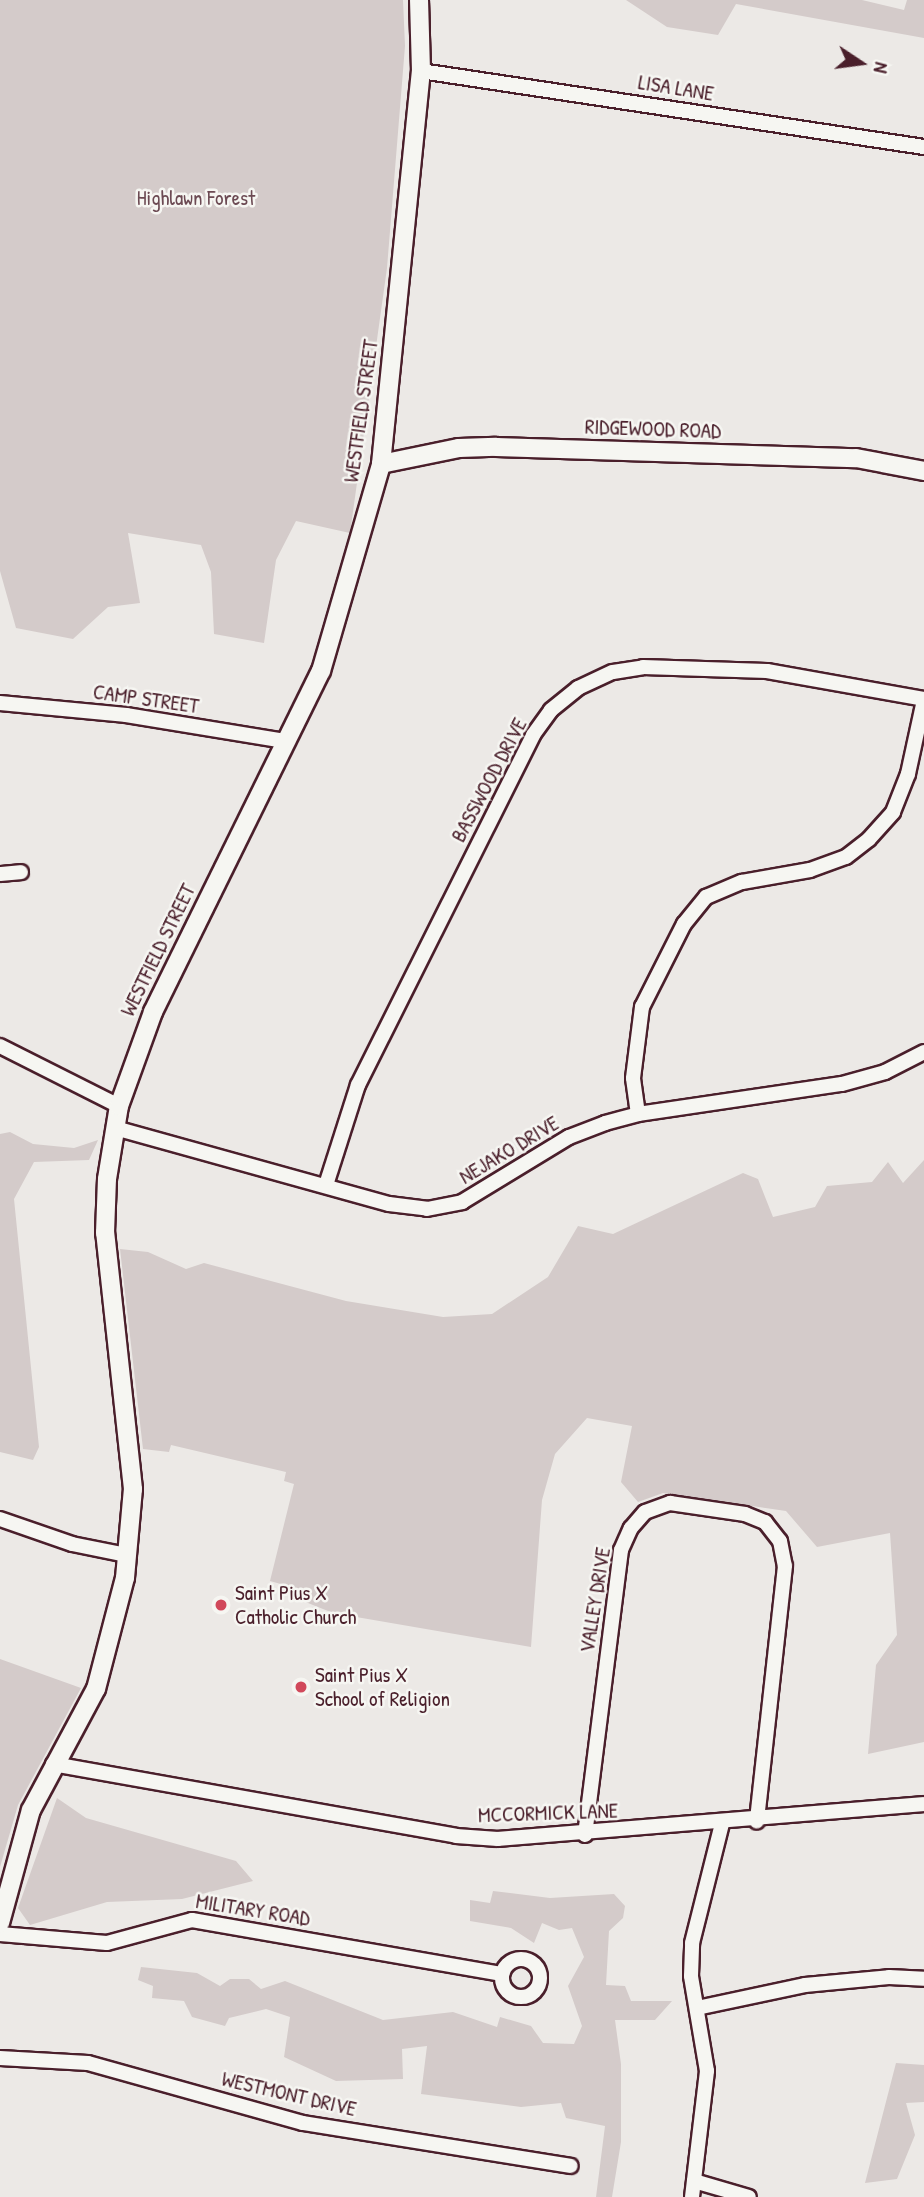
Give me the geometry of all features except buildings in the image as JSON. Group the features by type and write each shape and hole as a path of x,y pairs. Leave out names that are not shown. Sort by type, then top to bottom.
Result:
{"main road":[{"name":"WESTFIELD STREET","path":"0,1923 23,1834 53,1764 96,1689 121,1606 133,1489 105,1233 115,1128 120,1106 153,1012 336,632 381,464 421,71 419,0"},
{"name":"RIDGEWOOD ROAD","path":"381,464 459,448 496,447 856,458 924,471"}],"street":[{"name":"LISA LANE","path":"421,71 924,147"},
{"name":"BASSWOOD DRIVE","path":"327,1185 358,1085 533,736 551,710 601,677 643,667 767,670 924,700"},
{"path":"638,1114 633,1078 642,1007 684,924 706,897 743,882 810,870 846,857 869,839 893,812 908,774 924,700"},
{"name":"CAMP STREET","path":"0,703 126,715 285,741"},
{"path":"0,874 20,872"},
{"path":"0,1046 120,1106"},
{"name":"NEJAKO DRIVE","path":"115,1128 414,1207 462,1202 569,1137 638,1114 842,1084 885,1072 924,1052"},
{"name":"VALLEY DRIVE","path":"585,1835 621,1550 631,1528 645,1512 670,1503 745,1514 765,1522 780,1541 785,1566 757,1821"},
{"path":"0,1519 72,1544 126,1555"},
{"name":"MCCORMICK LANE","path":"53,1764 456,1836 585,1835 924,1804"},
{"path":"692,2197 707,2071 691,1976 692,1943 722,1824"},
{"name":"MILITARY ROAD","path":"0,1934 107,1943 192,1920 502,1974"},
{"path":"697,2008 805,1985 888,1977 924,1979"},
{"name":"WESTMONT DRIVE","path":"0,2058 88,2063 303,2123 571,2166"},
{"path":"694,2181 749,2197"}],"green space":[{"name":"Highlawn Forest","path":"0,0 403,0 405,46 387,268 350,533 296,521 276,560 264,643 214,634 211,572 201,545 128,533 140,603 108,607 73,639 16,628 0,571"},
{"path":"626,0 862,0 904,10 907,0 924,0 924,38 736,4 718,35 667,27"},
{"path":"10,1132 33,1144 74,1148 98,1140 89,1160 34,1162 14,1199 39,1447 33,1460 0,1452 0,1134"},
{"path":"924,1160 924,1742 868,1754 876,1665 897,1635 890,1533 817,1547 786,1511 663,1493 638,1502 621,1482 632,1426 587,1418 555,1454 542,1500 531,1647 333,1613 293,1597 295,1588 270,1581 294,1484 284,1481 286,1472 171,1445 169,1452 143,1449 120,1249 148,1252 186,1269 204,1263 346,1301 443,1317 492,1314 548,1277 578,1226 613,1234 743,1173 758,1179 773,1217 815,1207 827,1186 872,1182 888,1162 903,1183"},
{"path":"0,1659 81,1688 18,1805 0,1867"},
{"path":"57,1798 86,1818 236,1861 253,1881 182,1899 107,1902 30,1925 18,1908"},
{"path":"493,1891 550,1898 614,1894 625,1906 623,1918 609,1931 606,1985 625,1986 631,2001 672,2001 655,2020 615,2020 621,2064 621,2142 612,2197 596,2197 605,2126 566,2118 561,2103 521,2107 421,2094 427,2046 402,2049 403,2079 336,2081 284,2057 290,2017 266,2009 229,2018 225,2026 192,2017 184,2001 152,1998 153,1986 138,1980 141,1967 197,1973 220,1986 230,1979 249,1979 261,1989 285,1981 383,2020 453,2012 497,2027 500,2017 531,2026 543,2043 574,2044 582,2026 568,1986 584,1957 572,1928 559,1930 542,1923 534,1943 511,1928 470,1921 470,1900 490,1903"},
{"path":"896,2063 924,2065 924,2102 906,2103 915,2135 897,2179 865,2183"}],"place":[{"name":"Saint Pius X Catholic Church","path":"221,1605"},
{"name":"Saint Pius X School of Religion","path":"301,1687"}]}
